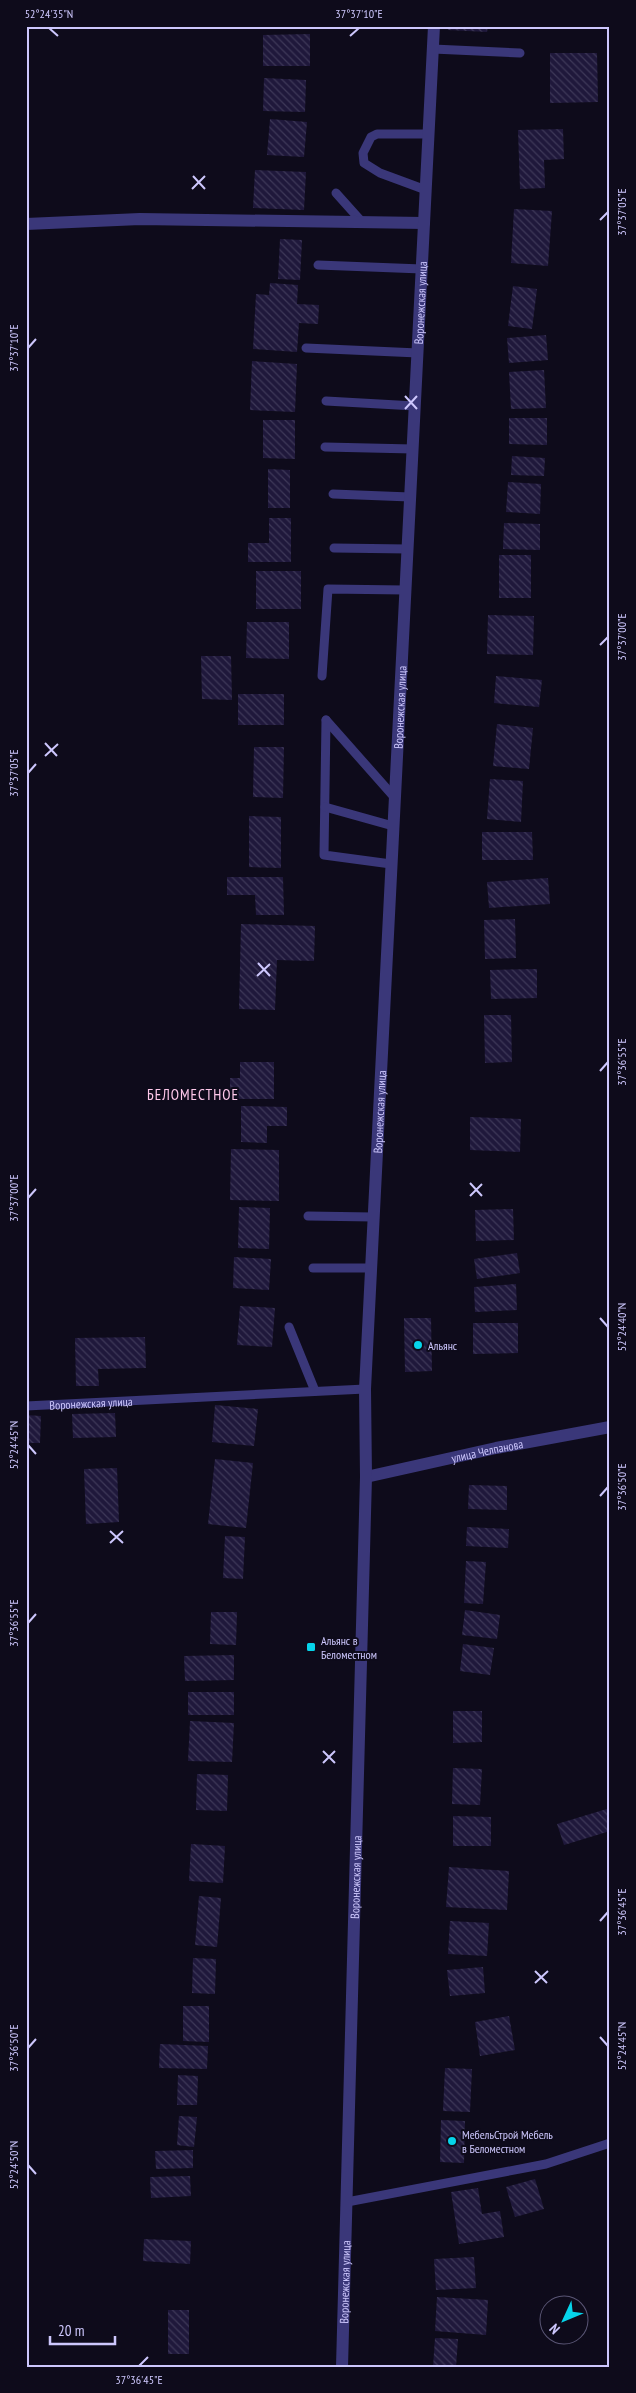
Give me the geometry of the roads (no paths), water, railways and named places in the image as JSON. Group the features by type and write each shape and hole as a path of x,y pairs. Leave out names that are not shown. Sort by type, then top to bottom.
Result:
{"street":[{"name":"Воронежская улица","path":"342,2367 366,1477 365,1389 434,26"},
{"path":"26,224 140,219 424,223"},
{"name":"улица Челпанова","path":"366,1477 496,1448 610,1427"}],"lane":[{"path":"433,49 520,53"},
{"path":"426,190 380,173 364,163 363,153 371,136 377,134 429,134"},
{"path":"336,193 362,222"},
{"path":"318,265 422,270"},
{"path":"306,348 418,353"},
{"path":"326,401 415,406"},
{"path":"324,447 413,448"},
{"path":"333,494 410,497"},
{"path":"334,548 408,549"},
{"path":"322,676 328,589 405,590"},
{"path":"391,864 324,854 326,720 395,798"},
{"path":"325,807 393,826"},
{"path":"308,1216 373,1217"},
{"path":"313,1268 370,1268"},
{"path":"289,1328 315,1391"},
{"name":"Воронежская улица","path":"26,1406 365,1389"},
{"path":"347,2202 546,2164 610,2143"}],"place":[{"name":"Альянс","path":"418,1345"},
{"name":"Альянс в Беломестном","path":"311,1647"},
{"name":"МебельСтрой Мебель в Беломестном","path":"452,2141"}],"district":[{"name":"БЕЛОМЕСТНОЕ","path":"193,1094"}]}
